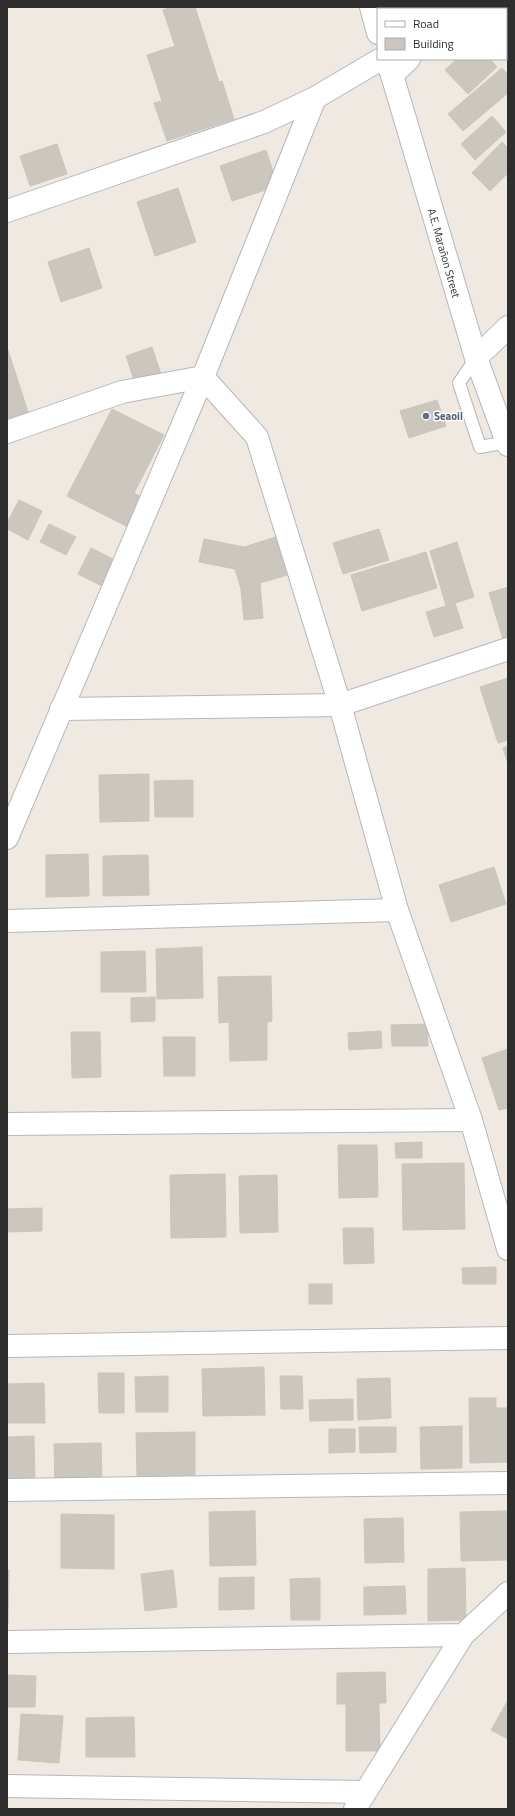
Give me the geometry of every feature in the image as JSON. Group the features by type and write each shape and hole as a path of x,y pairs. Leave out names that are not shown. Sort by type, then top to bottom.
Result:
{"street":[{"path":"371,7 377,29"},
{"path":"7,211 264,122 386,64 404,60"},
{"name":"A.E. Marañon Street","path":"386,64 476,358 507,443"},
{"path":"7,838 204,377 315,98"},
{"path":"476,358 508,327"},
{"path":"7,432 122,392 204,377"},
{"path":"204,377 257,437 340,706 397,910 471,1120 508,1249"},
{"path":"61,709 340,706 508,650"},
{"path":"7,921 397,910"},
{"path":"7,1124 471,1120"},
{"path":"7,1346 508,1338"},
{"path":"7,1490 508,1483"},
{"path":"7,1786 360,1801 463,1635 508,1593"},
{"path":"7,1642 463,1635"}],"building":[{"path":"171,7 195,7 219,82 222,81 234,119 167,141 154,103 162,101 147,55 175,46 163,10"},
{"path":"410,7 447,7 444,8"},
{"path":"456,60 491,60 497,67 468,94 445,70"},
{"path":"502,68 508,75 508,93 463,131 448,114"},
{"path":"492,116 506,132 475,160 461,144"},
{"path":"502,142 508,148 508,173 490,191 472,173"},
{"path":"57,144 67,174 30,186 20,156"},
{"path":"266,150 278,186 232,201 220,166"},
{"path":"178,188 196,242 155,256 137,202"},
{"path":"89,248 102,288 61,302 48,262"},
{"path":"7,347 28,412 7,419"},
{"path":"152,347 161,374 135,383 126,356"},
{"path":"437,400 446,426 409,438 400,411"},
{"path":"112,409 164,435 134,493 145,499 130,528 67,496"},
{"path":"19,500 42,511 28,540 7,529 7,523"},
{"path":"49,524 76,537 66,555 40,542"},
{"path":"379,529 389,560 343,574 333,543"},
{"path":"282,535 294,573 260,583 263,618 244,620 241,589 235,569 199,562 204,539 244,547"},
{"path":"457,542 474,597 455,603 463,628 434,637 426,612 446,606 430,551"},
{"path":"91,548 119,562 106,588 78,574"},
{"path":"426,552 437,588 362,611 351,575"},
{"path":"508,587 508,637 503,639 489,593"},
{"path":"508,678 508,740 498,743 480,687"},
{"path":"508,746 508,764 503,748"},
{"path":"149,774 149,821 100,822 99,775"},
{"path":"193,780 193,817 155,817 154,781"},
{"path":"88,854 89,896 46,897 46,855"},
{"path":"148,855 149,895 103,896 103,856"},
{"path":"494,867 506,904 451,922 439,885"},
{"path":"202,947 203,998 157,999 156,949"},
{"path":"145,951 146,992 101,992 101,952"},
{"path":"271,976 272,1021 267,1022 267,1060 230,1061 229,1022 219,1023 218,977"},
{"path":"155,997 155,1021 131,1022 131,998"},
{"path":"427,1024 428,1046 392,1046 391,1025"},
{"path":"381,1031 382,1048 349,1050 348,1033"},
{"path":"71,1032 100,1032 101,1077 72,1078"},
{"path":"163,1037 195,1037 195,1076 164,1076"},
{"path":"508,1049 508,1108 499,1110 482,1058"},
{"path":"422,1142 422,1158 396,1158 395,1143"},
{"path":"338,1145 377,1145 378,1197 339,1198"},
{"path":"464,1163 465,1229 403,1230 402,1164"},
{"path":"225,1174 226,1237 171,1238 170,1175"},
{"path":"277,1175 278,1232 240,1233 239,1176"},
{"path":"42,1208 42,1231 7,1232 7,1209"},
{"path":"343,1228 373,1228 374,1263 344,1264"},
{"path":"496,1267 496,1284 463,1284 462,1268"},
{"path":"309,1284 332,1284 332,1304 309,1304"},
{"path":"264,1367 265,1415 203,1416 202,1369"},
{"path":"98,1373 124,1373 124,1413 99,1413"},
{"path":"168,1376 168,1412 136,1412 135,1377"},
{"path":"280,1376 302,1376 303,1409 281,1409"},
{"path":"390,1378 391,1418 358,1420 357,1379"},
{"path":"44,1383 45,1423 7,1423 7,1384"},
{"path":"469,1398 496,1398 496,1408 508,1408 508,1462 470,1463"},
{"path":"353,1399 353,1420 310,1421 309,1400"},
{"path":"462,1426 462,1468 421,1469 420,1427"},
{"path":"359,1427 396,1427 396,1452 360,1453"},
{"path":"329,1429 355,1429 355,1452 329,1453"},
{"path":"195,1432 195,1475 137,1476 136,1433"},
{"path":"34,1436 35,1482 7,1482 7,1437"},
{"path":"101,1443 102,1481 55,1483 54,1444"},
{"path":"255,1511 256,1565 210,1566 209,1512"},
{"path":"508,1511 508,1560 461,1561 460,1512"},
{"path":"61,1514 114,1515 114,1569 61,1568"},
{"path":"403,1518 404,1562 365,1563 364,1519"},
{"path":"465,1568 466,1620 428,1621 428,1569"},
{"path":"7,1570 9,1570 8,1624 7,1624"},
{"path":"173,1570 177,1607 145,1611 141,1574"},
{"path":"254,1577 254,1609 219,1610 219,1578"},
{"path":"320,1578 320,1620 291,1620 290,1579"},
{"path":"405,1586 406,1614 364,1615 364,1587"},
{"path":"385,1672 386,1703 379,1703 380,1751 346,1751 346,1704 337,1704 337,1673"},
{"path":"7,1675 36,1676 35,1707 7,1707"},
{"path":"508,1700 508,1739 491,1730"},
{"path":"21,1714 63,1716 59,1763 18,1760"},
{"path":"134,1717 135,1757 86,1757 86,1718"}],"place":[{"name":"Seaoil","path":"426,416"}]}
